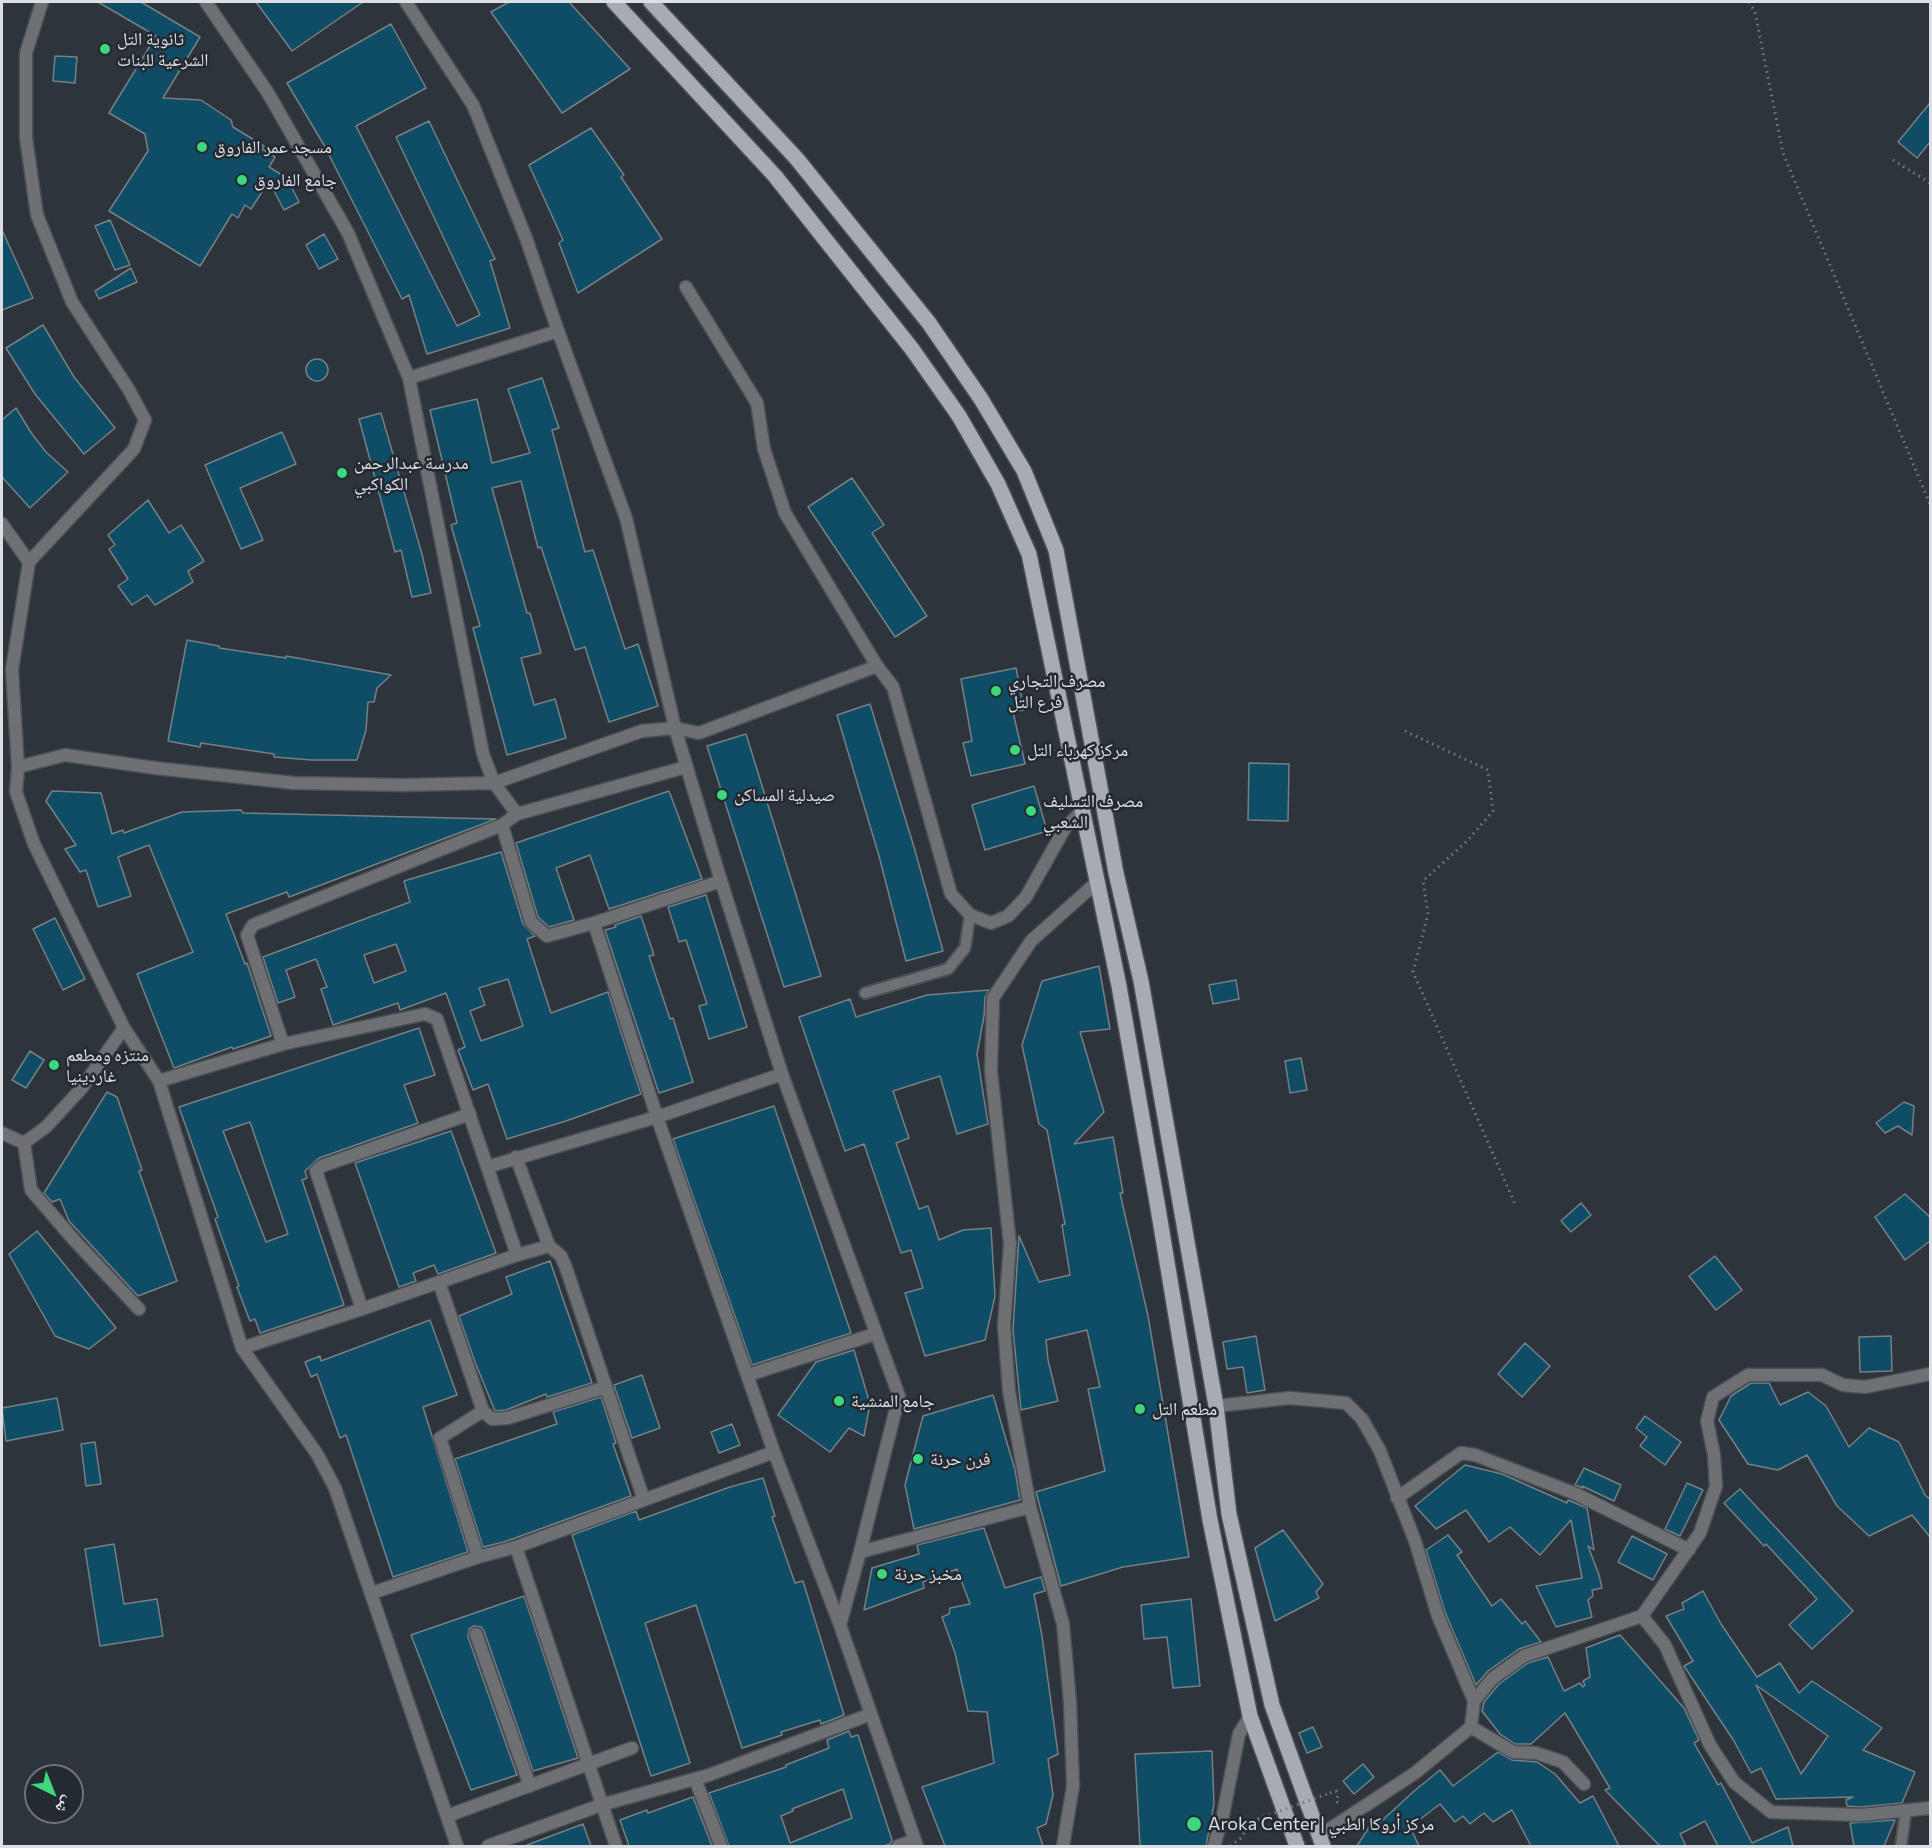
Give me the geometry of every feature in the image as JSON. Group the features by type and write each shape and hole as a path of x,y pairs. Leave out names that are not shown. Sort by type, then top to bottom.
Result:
{"main road":[{"path":"614,2 775,176 912,349 971,435 998,484 1029,554 1119,986 1210,1520 1250,1716 1297,1846"},
{"path":"651,2 797,159 929,323 981,399 1024,471 1056,550 1116,873 1141,981 1216,1406 1229,1514 1272,1705 1321,1841"}],"street":[{"path":"42,2 26,54 26,138 37,215 72,302 129,390 145,420 134,449 29,562 12,670 18,767 16,792 34,844 124,1028 159,1081 242,1348 317,1454 335,1488 458,1846"},
{"path":"206,2 268,93 348,233 409,378 483,754 494,783 517,814"},
{"path":"406,2 473,105 526,238 626,518 675,728 721,881 782,1074 899,1396 840,1625"},
{"path":"686,287 757,403 764,449 785,513 877,666 893,687 951,894 970,915 991,923 1008,916 1026,897 1065,828 1082,811"},
{"path":"409,378 558,331"},
{"path":"2,524 29,562"},
{"path":"18,767 64,755 155,768 294,783 402,785 494,783 642,731 675,728 699,733 877,666"},
{"path":"283,1044 247,935 252,925 502,825 517,814 686,767"},
{"path":"502,825 531,922 547,936 721,881"},
{"path":"1064,1846 1073,1786 1069,1691 1063,1624 1030,1507 1009,1391 1004,1326 1010,1244 991,1071 993,998 1030,941 1096,883"},
{"path":"594,923 657,1117 747,1375 840,1625 916,1843 898,1846"},
{"path":"159,1081 283,1044 425,1014 437,1019 517,1255"},
{"path":"24,1143 46,1127 81,1089 124,1028"},
{"path":"487,1167 657,1117 782,1074"},
{"path":"362,1309 316,1171 322,1166 470,1114"},
{"path":"2,1134 24,1143"},
{"path":"24,1143 32,1190 74,1240 139,1309"},
{"path":"516,1157 549,1246 561,1256 566,1268 644,1500"},
{"path":"242,1348 549,1246"},
{"path":"439,1282 483,1411 492,1419 508,1418 606,1387"},
{"path":"747,1375 875,1334"},
{"path":"1474,1701 1493,1678 1524,1656 1642,1616 1700,1533 1716,1485 1714,1455 1707,1421 1713,1397 1749,1376 1822,1375 1843,1385 1865,1386 1930,1374"},
{"path":"1216,1406 1290,1398 1346,1403 1362,1419 1380,1451 1415,1541 1438,1616 1474,1701 1471,1727 1415,1773 1321,1841"},
{"path":"478,1557 440,1438 483,1411"},
{"path":"372,1593 478,1557 516,1547 774,1452"},
{"path":"1397,1498 1461,1453 1475,1455 1576,1494 1689,1550"},
{"path":"860,1552 1030,1507"},
{"path":"516,1547 616,1846"},
{"path":"1642,1616 1665,1645 1710,1745 1734,1782 1771,1812 1861,1815 1930,1808"},
{"path":"476,1634 530,1786"},
{"path":"488,1846 601,1805 695,1779 871,1714"},
{"path":"1214,1846 1223,1815 1239,1734 1250,1716"},
{"path":"1471,1727 1513,1752 1536,1753 1563,1762 1584,1784"},
{"path":"447,1816 632,1748"},
{"path":"695,1779 720,1846"}],"lane":[{"path":"865,993 948,969 965,948 970,915"},
{"path":"1901,1846 1906,1810"}],"path":[{"path":"1749,2 1755,12 1783,153 1930,504"},
{"path":"1893,160 1930,183"},
{"path":"1405,731 1488,770 1493,811 1468,840 1423,881 1428,914 1413,972 1515,1204"},
{"path":"1225,1846 1230,1846 1241,1838 1252,1821 1336,1791 1338,1795 1336,1801 1338,1804 1342,1803"}],"building":[{"path":"98,2 141,2 200,37 163,98 201,100 231,120 233,127 264,146 262,149 275,157 269,167 287,178 299,202 284,210 269,181 251,209 245,205 238,218 232,214 200,266 109,211 148,151 145,134 109,113 156,36"},
{"path":"256,2 363,2 292,51"},
{"path":"509,2 569,2 630,69 562,113 491,12"},
{"path":"391,24 426,88 356,126 457,326 480,315 396,137 429,121 495,259 490,261 510,328 427,354 409,295 402,299 324,145 287,83"},
{"path":"55,56 77,57 75,83 53,81"},
{"path":"1930,103 1930,142 1917,158 1898,142"},
{"path":"591,128 624,175 621,177 662,239 578,293 559,243 563,240 529,165"},
{"path":"110,220 130,265 115,270 95,226"},
{"path":"2,230 33,298 2,310"},
{"path":"324,234 338,259 319,269 306,245"},
{"path":"131,268 137,282 99,299 95,291"},
{"path":"43,325 74,377 115,428 84,454 35,394 6,348"},
{"path":"317,359 325,362 328,370 325,378 317,381 309,378 306,370 309,362"},
{"path":"542,378 559,428 552,430 585,552 593,550 625,649 638,644 658,706 609,722 585,647 575,650 541,547 538,548 521,481 492,488 527,613 530,613 541,653 521,658 534,705 555,699 566,738 507,755 473,628 480,626 451,525 457,523 430,410 477,399 492,463 530,453 508,389"},
{"path":"16,408 46,452 68,472 30,508 2,477 2,420"},
{"path":"381,413 431,593 412,597 401,550 395,552 359,419"},
{"path":"282,432 296,464 240,488 263,540 241,549 205,465"},
{"path":"852,478 884,525 872,533 927,616 895,637 808,507"},
{"path":"148,500 169,533 181,525 204,561 188,571 193,582 155,605 147,595 132,605 118,586 128,579 109,549 115,545 108,535"},
{"path":"187,640 219,646 219,648 286,658 286,656 391,675 377,688 374,702 368,702 366,730 357,760 274,757 274,754 201,743 200,747 168,741"},
{"path":"1016,668 1024,710 1013,712 1025,764 971,776 963,743 972,741 961,679"},
{"path":"870,704 943,951 906,961 879,856 837,715"},
{"path":"746,734 821,976 784,987 707,746"},
{"path":"1249,763 1289,764 1288,821 1248,820"},
{"path":"1034,786 1047,831 985,850 972,805"},
{"path":"52,791 101,793 112,834 123,830 124,833 182,812 241,810 243,813 496,819 289,897 287,892 226,914 245,964 247,963 271,1036 174,1068 137,974 193,952 149,845 118,857 131,896 98,907 86,870 80,872 65,849 76,845 46,801"},
{"path":"669,791 702,879 609,909 590,855 556,868 574,920 549,927 538,917 516,843"},
{"path":"501,852 523,924 535,936 527,939 551,1013 608,992 641,1094 507,1139 488,1084 473,1090 458,1050 465,1047 446,993 400,1010 398,1003 333,1025 321,989 327,987 316,959 286,970 295,997 278,1003 263,957 410,902 404,881","holes":["396,944 406,971 374,983 364,955","508,979 523,1026 481,1041 470,1011 485,1005 479,988"]},
{"path":"706,895 747,1027 709,1039 699,1006 707,1004 686,940 679,942 668,907"},
{"path":"641,916 654,955 649,956 670,1019 673,1018 693,1082 659,1093 605,930"},
{"path":"55,918 85,979 63,990 33,929"},
{"path":"1099,966 1110,1029 1080,1032 1104,1112 1074,1144 1113,1137 1123,1193 1120,1193 1148,1316 1189,1557 1123,1567 1061,1586 1036,1492 1105,1471 1088,1389 1100,1387 1087,1330 1046,1340 1048,1360 1058,1401 1021,1410 1013,1330 1019,1236 1039,1282 1070,1275 1062,1225 1065,1224 1047,1130 1039,1124 1022,1045 1042,981"},
{"path":"1236,980 1239,999 1213,1004 1209,985"},
{"path":"989,990 985,997 977,1054 988,1124 957,1134 940,1076 893,1091 909,1138 896,1143 919,1209 928,1206 939,1240 963,1230 991,1228 995,1296 985,1340 925,1356 905,1293 923,1288 911,1250 901,1253 864,1144 845,1151 799,1017 850,999 856,1017 927,995"},
{"path":"419,1028 435,1075 404,1085 418,1123 319,1158 305,1171 307,1178 302,1180 344,1305 260,1333 255,1319 250,1321 237,1287 239,1286 215,1219 218,1217 179,1107","holes":["250,1122 288,1234 266,1242 223,1131"]},
{"path":"30,1051 44,1060 26,1088 12,1080"},
{"path":"1301,1058 1307,1090 1290,1093 1285,1061"},
{"path":"107,1092 117,1097 142,1170 139,1171 177,1281 138,1296 69,1221 60,1199 52,1202 44,1193"},
{"path":"1904,1102 1914,1106 1912,1135 1898,1126 1885,1133 1876,1123"},
{"path":"774,1106 851,1333 752,1365 673,1139"},
{"path":"451,1131 496,1253 438,1274 434,1265 413,1273 416,1281 399,1287 355,1163"},
{"path":"1905,1194 1930,1217 1930,1241 1905,1260 1875,1217"},
{"path":"1581,1203 1591,1215 1571,1232 1561,1221"},
{"path":"37,1231 116,1328 89,1349 55,1336 9,1254"},
{"path":"1715,1256 1742,1290 1716,1310 1689,1276"},
{"path":"550,1261 592,1383 547,1397 546,1394 506,1410 495,1411 459,1316 512,1294 506,1277"},
{"path":"430,1320 457,1395 423,1407 468,1552 393,1577 346,1435 340,1438 317,1374 311,1377 305,1362 320,1356 321,1361"},
{"path":"1256,1336 1265,1390 1247,1393 1243,1367 1227,1369 1223,1342"},
{"path":"1891,1336 1892,1371 1860,1372 1859,1337"},
{"path":"1525,1343 1550,1366 1522,1397 1498,1374"},
{"path":"854,1350 870,1404 864,1436 849,1428 830,1452 778,1415 816,1362"},
{"path":"642,1375 660,1428 632,1438 614,1385"},
{"path":"1751,1383 1769,1383 1780,1405 1808,1392 1826,1406 1849,1447 1869,1428 1899,1442 1925,1495 1930,1499 1930,1537 1912,1515 1869,1536 1837,1506 1807,1455 1778,1470 1748,1464 1719,1420 1731,1396"},
{"path":"993,1395 1015,1470 1020,1500 914,1529 905,1485 923,1416"},
{"path":"601,1397 616,1443 613,1444 631,1496 504,1542 483,1547 455,1459 557,1424 553,1412"},
{"path":"57,1398 63,1430 6,1441 2,1408"},
{"path":"1645,1416 1681,1442 1665,1465 1640,1446 1647,1437 1636,1428"},
{"path":"732,1424 740,1445 719,1453 711,1432"},
{"path":"95,1442 101,1484 86,1486 81,1444"},
{"path":"1465,1465 1502,1474 1567,1503 1568,1500 1587,1508 1594,1550 1588,1546 1602,1588 1592,1590 1593,1596 1588,1600 1592,1617 1556,1627 1536,1586 1582,1578 1571,1520 1540,1555 1510,1527 1489,1542 1466,1510 1436,1529 1415,1506"},
{"path":"1584,1468 1621,1485 1614,1501 1575,1485"},
{"path":"763,1478 775,1516 772,1517 795,1583 803,1581 844,1715 821,1724 820,1720 781,1732 782,1735 742,1748 696,1605 645,1623 690,1763 651,1776 572,1535 636,1511 639,1520 730,1487"},
{"path":"1687,1483 1703,1490 1680,1536 1665,1529"},
{"path":"1740,1489 1853,1611 1812,1649 1789,1625 1817,1599 1724,1503"},
{"path":"984,1528 1005,1588 1041,1577 1045,1591 1034,1594 1058,1754 1048,1759 1053,1795 1046,1824 1037,1828 1043,1846 945,1846 922,1787 994,1763 987,1712 968,1711 955,1653 942,1617 949,1614 950,1608 970,1604 957,1569 923,1582 924,1588 864,1610 872,1568 919,1554 917,1545"},
{"path":"1283,1530 1323,1584 1316,1592 1319,1598 1275,1621 1255,1548"},
{"path":"1448,1535 1462,1552 1457,1555 1492,1606 1501,1599 1522,1624 1525,1621 1541,1642 1519,1649 1488,1671 1476,1685 1445,1612 1426,1550"},
{"path":"1632,1536 1667,1554 1653,1580 1618,1562"},
{"path":"114,1544 124,1604 157,1599 163,1636 100,1646 85,1549"},
{"path":"1703,1591 1721,1624 1757,1677 1780,1663 1799,1693 1812,1681 1882,1728 1863,1750 1915,1772 1902,1803 1861,1807 1847,1806 1846,1800 1853,1797 1776,1799 1761,1768 1751,1773 1734,1741 1684,1666 1693,1661 1666,1616 1684,1609 1682,1603","holes":["1756,1685 1828,1736 1801,1774"]},
{"path":"524,1596 578,1758 533,1771 484,1631 481,1627 474,1626 469,1629 468,1637 517,1775 471,1790 411,1635"},
{"path":"1191,1599 1200,1686 1173,1688 1167,1637 1144,1639 1141,1605"},
{"path":"1620,1635 1684,1708 1699,1740 1694,1743 1718,1785 1721,1783 1752,1843 1788,1827 1793,1846 1718,1846 1705,1821 1680,1834 1686,1846 1660,1846 1605,1790 1610,1788 1565,1713 1531,1744 1515,1744 1500,1734 1482,1711 1484,1702 1499,1684 1528,1663 1548,1657 1564,1691 1580,1683 1583,1687 1585,1685 1583,1681 1590,1677 1586,1648"},
{"path":"1313,1727 1322,1747 1307,1753 1299,1733"},
{"path":"849,1731 851,1737 858,1735 892,1840 890,1844 883,1846 729,1846 709,1793 786,1767 786,1765 829,1748 827,1740","holes":["843,1789 852,1818 790,1843 781,1816 793,1811 792,1809"]},
{"path":"1212,1751 1214,1804 1206,1846 1140,1846 1135,1754"},
{"path":"1498,1752 1512,1760 1537,1762 1555,1774 1580,1803 1593,1796 1619,1846 1531,1846 1512,1810 1493,1822 1484,1813 1470,1824 1463,1816 1455,1822 1440,1804 1410,1827 1419,1846 1357,1846 1371,1824 1375,1827 1440,1770 1453,1786"},
{"path":"1363,1764 1374,1777 1354,1794 1343,1781"},
{"path":"693,1797 712,1846 629,1846 620,1820"},
{"path":"1895,1820 1884,1846 1854,1846 1850,1823"},
{"path":"583,1824 591,1846 527,1846 527,1845"}],"place":[{"name":"ثانوية التل الشرعية للبنات","path":"105,49"},
{"name":"مسجد عمر الفاروق","path":"202,147"},
{"name":"جامع الفاروق","path":"242,180"},
{"name":"مدرسة عبدالرحمن الكواكبي","path":"342,473"},
{"name":"مصرف التجاري فرع التل","path":"996,691"},
{"name":"مركز كهرباء التل","path":"1015,750"},
{"name":"صيدلية المساكن","path":"722,795"},
{"name":"مصرف التسليف الشعبي","path":"1031,811"},
{"name":"منتزه ومطعم غاردينيا","path":"54,1065"},
{"name":"جامع المنشية","path":"839,1401"},
{"name":"مطعم التل","path":"1140,1409"},
{"name":"فرن حرنة","path":"918,1459"},
{"name":"مخبز حرنة","path":"882,1574"},
{"name":"Aroka Center | مركز أروكا الطبي","path":"1194,1824"}]}
